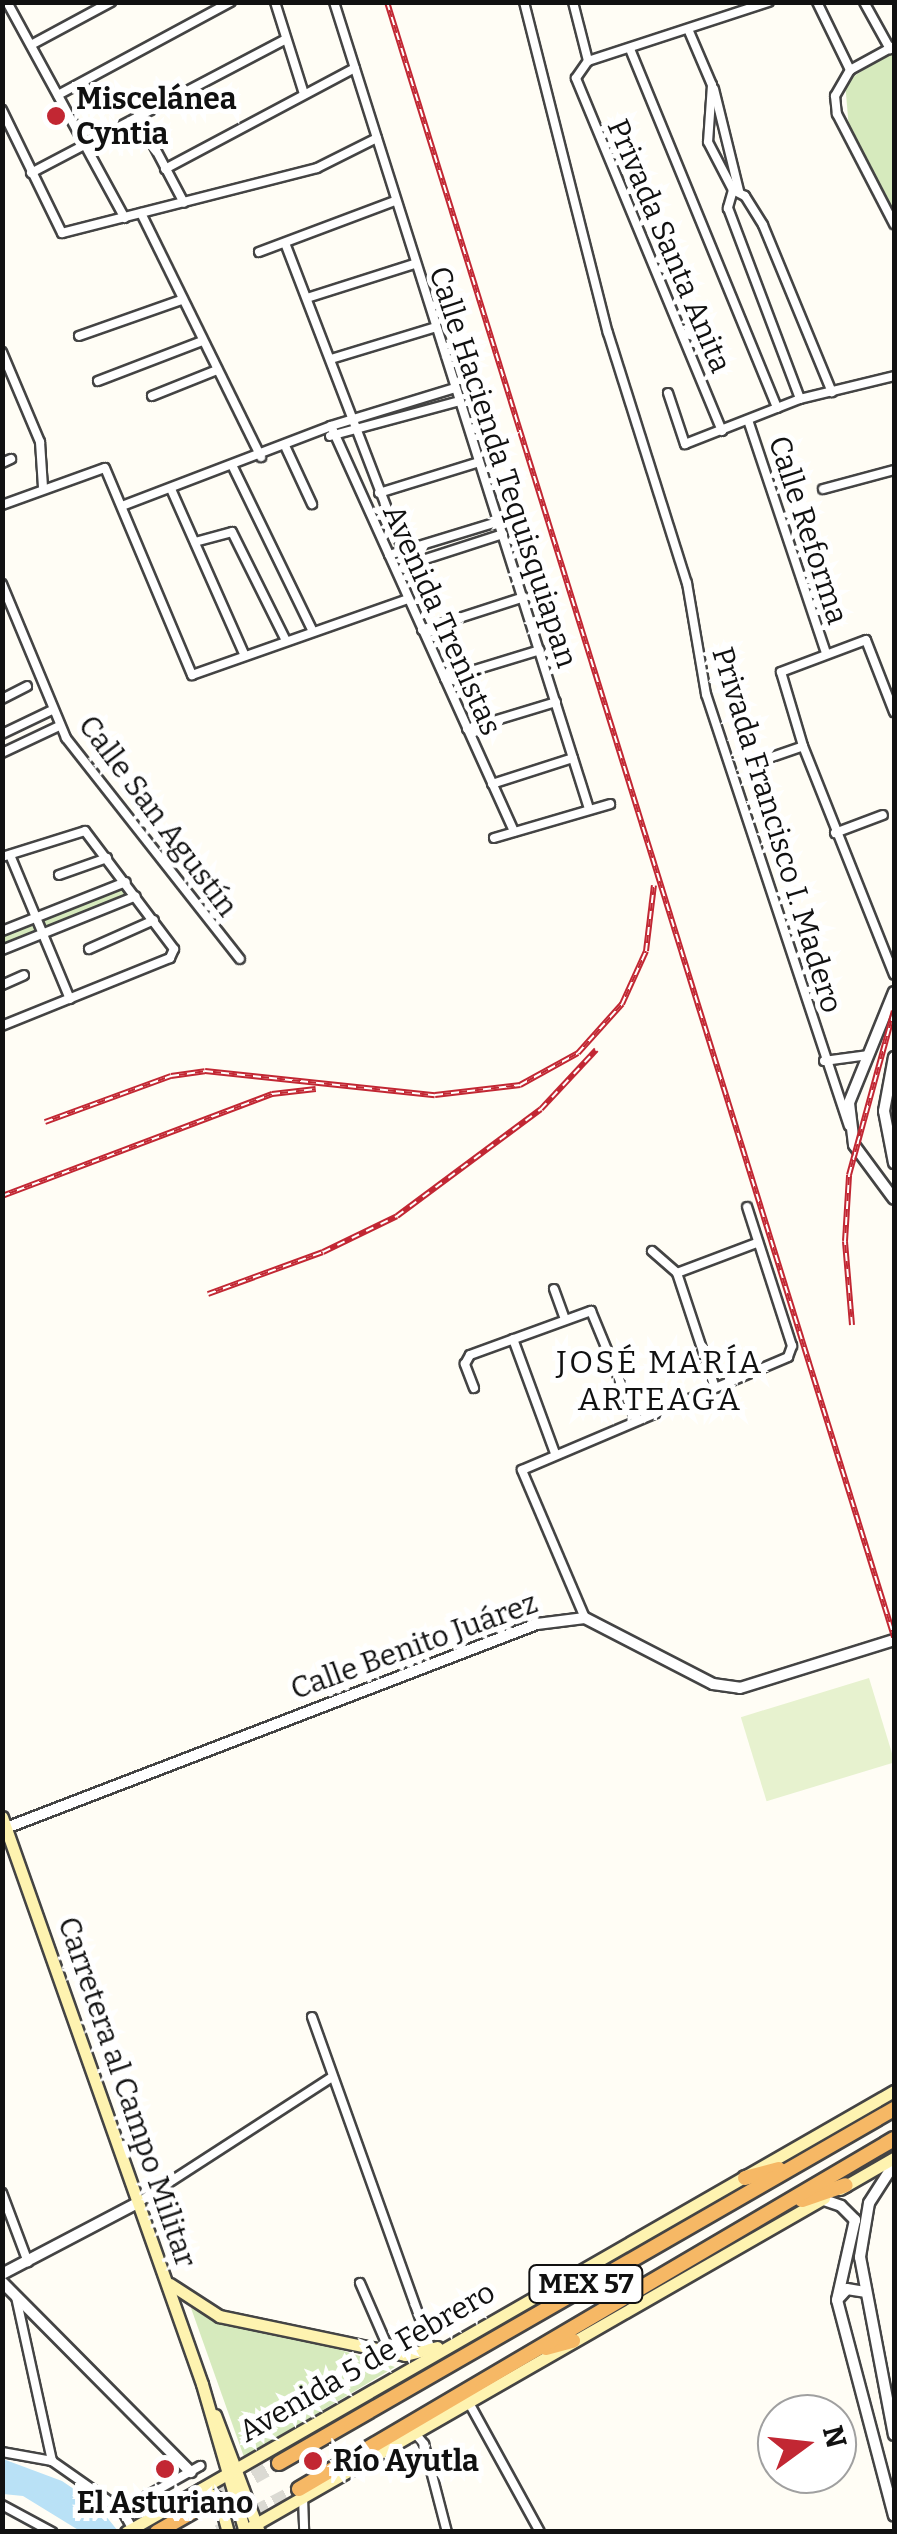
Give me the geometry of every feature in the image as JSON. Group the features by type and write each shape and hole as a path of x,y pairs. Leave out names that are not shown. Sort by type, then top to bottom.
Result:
{"highway":[{"name":"Avenida 5 de Febrero","path":"279,2463 893,2109"},
{"name":"MEX 57","path":"301,2493 504,2364 894,2139"},
{"path":"745,2178 799,2164"},
{"path":"772,2210 846,2185"},
{"path":"582,2286 618,2253"},
{"path":"504,2364 573,2341"},
{"path":"157,2532 199,2508"}],"main road":[{"name":"Carretera al Campo Militar","path":"4,1822 232,2471"},
{"name":"Avenida 5 de Febrero","path":"129,2530 451,2344 618,2253 894,2091"},
{"path":"232,2471 244,2531 258,2527 301,2493 894,2161"},
{"path":"166,2280 219,2316 390,2352 451,2344"},
{"path":"232,2471 258,2527"},
{"path":"200,2489 214,2492 228,2532"}],"street":[{"path":"7,2 125,218"},
{"path":"30,45 111,2"},
{"path":"58,95 231,2"},
{"path":"275,2 304,94"},
{"name":"Calle Hacienda Tequisquiapan","path":"334,2 456,402 524,597 589,810"},
{"name":"Privada Francisco I. Madero","path":"524,2 641,438 687,583 706,694 824,1061 849,1126"},
{"path":"573,2 588,61 769,2"},
{"path":"816,2 850,70"},
{"path":"864,2 892,47 850,70 835,96 837,114 894,224"},
{"path":"688,29 730,134 736,191 728,208 800,399"},
{"path":"31,173 286,39"},
{"path":"630,49 777,408"},
{"name":"Privada Santa Anita","path":"588,61 576,78 722,430"},
{"path":"166,169 355,68"},
{"path":"713,89 708,142 736,191 763,225 832,392"},
{"path":"2,110 6,126 58,232 318,168 378,138"},
{"path":"138,116 184,203"},
{"path":"259,252 394,201"},
{"path":"141,214 261,457"},
{"path":"285,243 408,564"},
{"path":"307,298 414,264"},
{"path":"79,336 181,300"},
{"path":"331,360 434,328"},
{"path":"98,381 202,341"},
{"path":"2,352 40,442 43,487"},
{"path":"152,396 218,370"},
{"path":"668,393 685,444 800,399 894,376"},
{"path":"122,506 320,435 331,426 452,389"},
{"path":"320,435 334,436 456,402"},
{"name":"Calle Reforma","path":"748,420 826,653 866,640 894,712"},
{"name":"Avenida Trenistas","path":"331,426 514,832"},
{"path":"286,448 312,504"},
{"path":"379,493 476,463"},
{"path":"233,467 312,630"},
{"path":"2,505 43,487 105,468 192,675 285,639 408,599"},
{"path":"823,488 894,470"},
{"path":"171,489 244,654"},
{"path":"389,556 498,522"},
{"path":"195,542 232,532 285,639"},
{"path":"395,568 503,534"},
{"name":"Calle San Agustín","path":"2,584 60,726 240,959"},
{"path":"422,630 524,597"},
{"path":"446,680 540,650"},
{"path":"826,653 781,672 802,746 894,975"},
{"path":"2,699 27,686"},
{"path":"467,729 556,702"},
{"path":"2,734 52,710"},
{"path":"2,753 60,726"},
{"name":"Privada Francisco I. Madero","path":"769,758 802,746"},
{"path":"492,784 573,758"},
{"path":"494,838 610,804"},
{"path":"836,833 883,815"},
{"path":"2,1026 170,958 173,946 107,858 79,830 6,856 70,998"},
{"path":"59,875 107,858"},
{"path":"2,931 126,882"},
{"path":"2,950 136,896"},
{"path":"88,949 154,920"},
{"path":"2,984 24,975"},
{"path":"894,992 849,1103 854,1146 894,1199"},
{"path":"824,1061 869,1055"},
{"path":"894,1057 884,1096 894,1163"},
{"path":"585,1618 526,1490 522,1470 790,1352 747,1207"},
{"path":"677,1273 757,1243"},
{"path":"652,1251 677,1273 715,1388"},
{"path":"554,1290 564,1319"},
{"path":"474,1388 466,1364 470,1355 584,1312 598,1316 636,1420"},
{"path":"513,1339 555,1453"},
{"name":"Calle Benito Juárez","path":"4,1822 537,1624 585,1618 713,1684 762,1685 894,1640"},
{"path":"312,2016 430,2349"},
{"path":"2,2274 139,2202 331,2078"},
{"path":"894,2161 863,2224 865,2292 894,2435"},
{"path":"2,2193 28,2262"},
{"path":"821,2199 842,2206 855,2220 837,2300 894,2516"},
{"path":"2,2282 196,2469 122,2510"},
{"path":"360,2283 390,2352"},
{"path":"837,2300 846,2290 865,2292"},
{"path":"16,2297 52,2461"},
{"path":"468,2401 540,2532"},
{"path":"414,2432 424,2444 446,2532"},
{"path":"2,2452 52,2461 122,2510 129,2530"},
{"path":"301,2493 304,2532"},
{"path":"151,2496 161,2511"},
{"path":"2,2505 52,2532"}],"green space":[{"path":"894,50 894,211 849,129 845,82"},
{"path":"125,886 130,893 3,947 3,933"},
{"path":"869,1678 894,1762 767,1801 741,1717"},
{"path":"191,2308 248,2321 395,2367 244,2457"}],"water":[{"path":"3,2459 62,2481 96,2504 118,2531 80,2531 23,2496 3,2494"}],"tunnel":[{"path":"199,2508 279,2463"},
{"path":"218,2532 299,2489"}],"railway":[{"path":"387,2 894,1637"},
{"path":"45,1122 171,1076 205,1071 435,1095 520,1085 578,1053 622,1004 646,951 654,885"},
{"path":"852,1325 845,1241 849,1175 894,1011"},
{"path":"208,1294 323,1252 397,1216 541,1109 596,1050"},
{"path":"2,1196 272,1094 316,1089"}],"place":[{"name":"Miscelánea Cyntia","path":"56,116"},
{"name":"Río Ayutla","path":"313,2461"},
{"name":"El Asturiano","path":"165,2469"}],"district":[{"name":"JOSÉ MARÍA ARTEAGA","path":"660,1382"}]}
